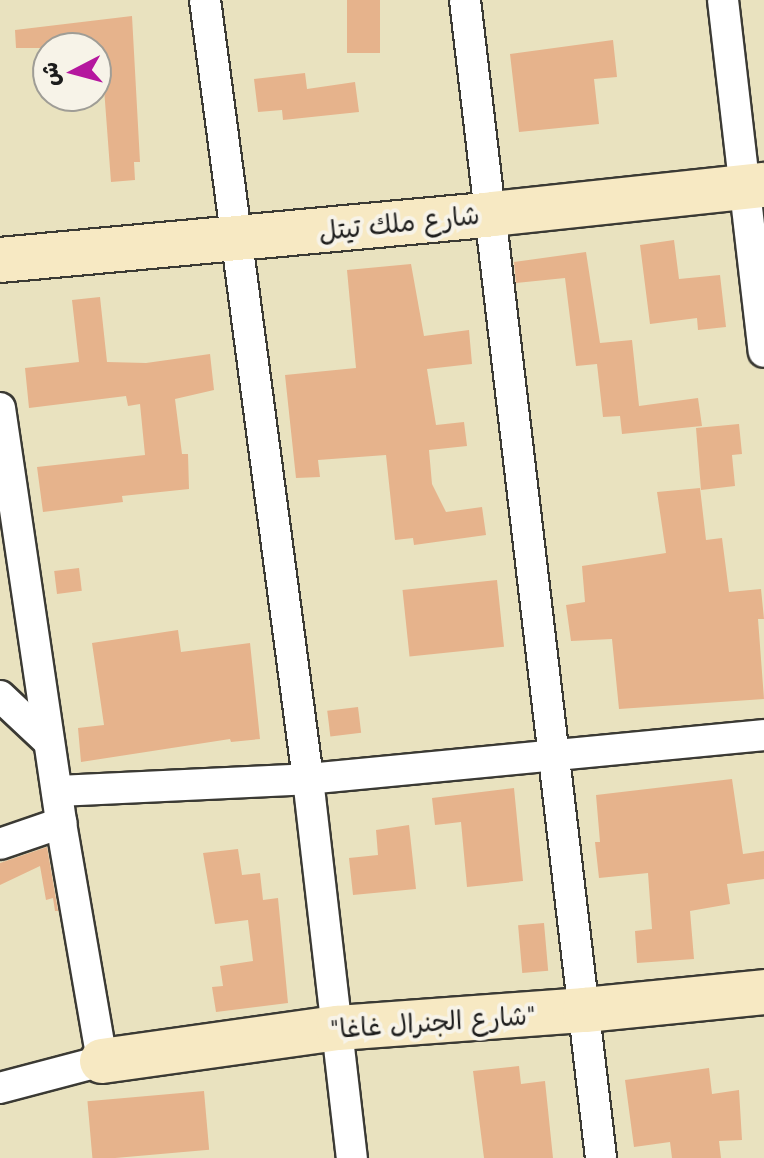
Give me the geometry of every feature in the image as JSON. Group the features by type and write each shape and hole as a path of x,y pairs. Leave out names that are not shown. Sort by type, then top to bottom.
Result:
{"main road":[{"name":"شارع ملك تيتل","path":"16,258 238,239 754,186"},
{"name":"\"شارع الجنرال غاغا\"","path":"102,1061 338,1028 585,1010 764,992"}],"street":[{"path":"205,0 308,779 352,1158"},
{"path":"465,0 601,1158"},
{"path":"723,0 754,186 764,352"},
{"path":"0,408 61,823 102,1061 0,1088"},
{"path":"0,696 49,742"},
{"path":"57,791 308,779 764,735"},
{"path":"0,844 61,823"}],"building":[{"path":"347,0 380,0 380,53 347,53"},
{"path":"132,16 140,162 134,162 135,180 111,182 106,112 112,112 112,32 32,32 32,48 16,48 15,30"},
{"path":"613,40 617,77 594,79 599,124 519,132 510,54"},
{"path":"305,73 307,89 355,82 359,112 283,120 282,110 258,112 254,79"},
{"path":"674,240 679,279 720,275 726,327 698,330 697,318 650,324 640,245"},
{"path":"586,252 600,343 632,340 639,406 698,398 702,426 622,434 620,416 603,417 597,364 576,366 565,278 516,283 514,262"},
{"path":"411,264 424,336 469,330 472,364 427,369 436,425 464,422 467,446 429,450 432,484 446,512 482,507 486,535 414,545 413,538 395,540 386,455 318,460 320,477 296,478 285,375 356,368 347,270"},
{"path":"100,297 107,362 146,363 210,354 214,390 175,399 182,454 188,454 189,489 122,496 123,502 43,512 37,467 145,455 140,404 128,406 126,396 29,408 25,368 79,362 72,300"},
{"path":"739,424 742,454 732,455 735,486 701,490 696,428"},
{"path":"700,488 706,540 722,538 729,592 761,589 764,619 758,619 764,699 619,709 612,639 571,641 566,605 585,602 582,566 666,553 657,492"},
{"path":"79,568 82,591 57,594 54,571"},
{"path":"497,580 504,647 410,657 403,590"},
{"path":"178,630 181,652 250,643 260,739 231,742 230,739 81,762 78,728 104,725 92,643"},
{"path":"358,707 361,733 330,737 327,711"},
{"path":"732,779 743,854 764,851 764,879 727,884 730,904 690,911 694,959 637,963 635,931 652,929 648,873 599,878 595,842 600,842 596,795"},
{"path":"514,788 523,881 467,887 461,822 435,825 432,798"},
{"path":"409,825 416,889 353,895 349,858 378,855 376,830"},
{"path":"47,847 58,911 55,911 53,898 46,900 40,866 0,885 0,863"},
{"path":"238,849 242,875 260,873 263,900 278,898 288,1003 216,1012 212,987 223,986 220,966 253,961 248,920 215,924 203,853"},
{"path":"544,923 548,971 522,973 518,925"},
{"path":"519,1066 521,1084 545,1081 553,1158 484,1158 473,1071"},
{"path":"709,1068 712,1094 739,1090 742,1140 719,1141 721,1158 672,1158 670,1142 634,1147 625,1080"},
{"path":"204,1091 209,1150 92,1158 87,1101"}]}
